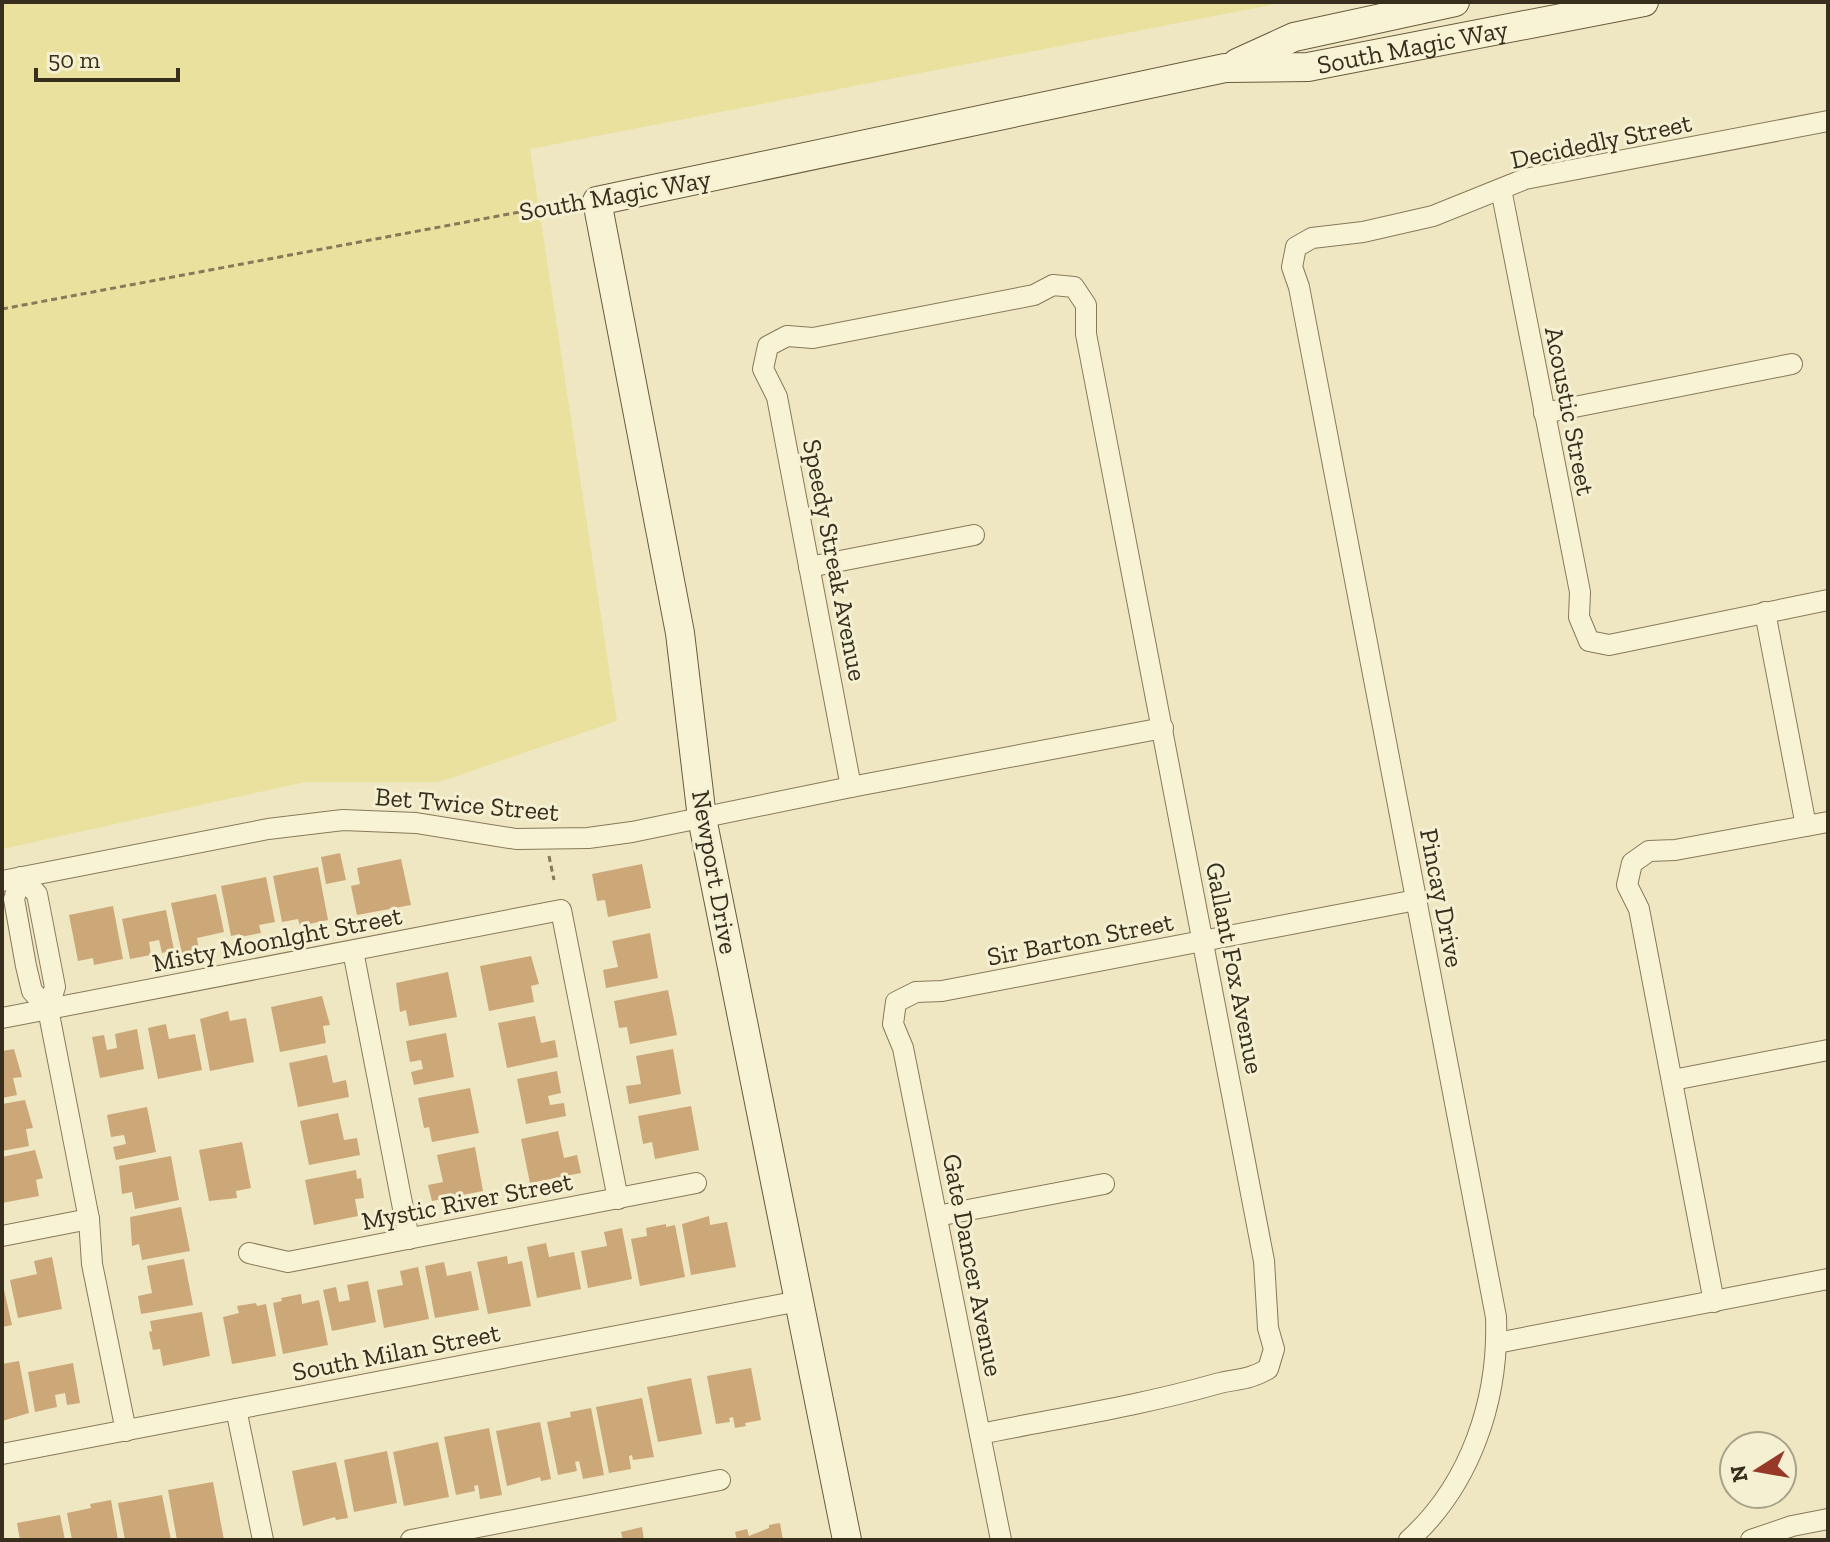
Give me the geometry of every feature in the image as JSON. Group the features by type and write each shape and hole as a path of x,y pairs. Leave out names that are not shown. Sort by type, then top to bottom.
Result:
{"street":[{"name":"South Magic Way","path":"1225,68 1294,37 1455,2"},
{"name":"South Magic Way","path":"597,201 1225,68 1308,67 1644,2"},
{"name":"Decidedly Street","path":"1296,247 1312,238 1363,232 1433,216 1525,179 1828,121"},
{"name":"Acoustic Street","path":"1501,189 1580,592 1579,617 1589,641 1609,645 1765,612"},
{"name":"Newport Drive","path":"597,201 680,633 702,818 847,1540"},
{"name":"Pincay Drive","path":"1296,247 1292,267 1299,287 1496,1317 1494,1381 1483,1422 1468,1459 1423,1536"},
{"name":"Speedy Streak Avenue","path":"851,787 777,397 763,369 768,346 787,336 813,338 1034,295 1053,285 1074,287"},
{"name":"Gallant Fox Avenue","path":"980,1434 1170,1397 1228,1381 1250,1380 1268,1369 1274,1349 1268,1328 1264,1261 1086,334 1086,305 1074,287"},
{"path":"1544,413 1792,364"},
{"path":"809,567 974,535"},
{"path":"1806,826 1765,612 1828,600"},
{"name":"Bet Twice Street","path":"12,879 305,823 381,820 516,839 632,832 1163,728"},
{"path":"1714,1302 1639,909 1627,885 1632,863 1649,851 1675,850 1828,822"},
{"path":"12,879 37,894 40,908 55,987 48,1009 89,1219 92,1264 126,1431"},
{"name":"Sir Barton Street","path":"896,1002 916,992 942,991 1416,900"},
{"name":"Misty Moonlght Street","path":"2,1018 561,910 618,1199"},
{"path":"353,951 409,1239"},
{"name":"Gate Dancer Avenue","path":"896,1002 893,1024 903,1048 1001,1540"},
{"path":"1673,1080 1828,1050"},
{"name":"Mystic River Street","path":"249,1253 288,1262 696,1183"},
{"path":"937,1216 1104,1184"},
{"path":"2,1236 89,1219"},
{"path":"1497,1343 1828,1279"},
{"name":"South Milan Street","path":"2,1454 799,1301"},
{"path":"236,1409 263,1540"},
{"path":"411,1540 720,1480"},
{"path":"1751,1540 1792,1526 1828,1519"}],"path":[{"name":"South Magic Way","path":"2,309 578,201 597,201"},
{"path":"549,856 554,880"}],"sand":[{"path":"2,2 1286,2 530,149 617,721 439,782 305,782 2,849"}],"building":[{"path":"340,853 346,880 326,884 321,857"},
{"path":"401,859 411,905 357,915 351,886 360,884 357,868"},
{"path":"642,864 651,908 608,917 605,900 597,901 592,874"},
{"path":"318,867 328,920 300,926 298,919 282,922 273,876"},
{"path":"266,877 275,922 259,925 261,933 231,936 221,886"},
{"path":"216,894 224,932 197,938 199,950 182,954 171,903"},
{"path":"113,906 123,959 94,965 93,958 78,961 69,915"},
{"path":"166,910 174,950 162,953 159,940 149,942 151,955 130,959 122,919"},
{"path":"650,933 658,978 606,988 603,970 618,967 612,941"},
{"path":"531,956 539,984 531,986 534,1002 489,1011 480,966"},
{"path":"448,972 457,1017 409,1026 406,1010 400,1012 396,983"},
{"path":"668,990 677,1035 630,1044 627,1027 619,1028 614,1001"},
{"path":"322,996 330,1025 323,1026 326,1043 280,1052 271,1007"},
{"path":"228,1011 230,1021 246,1018 254,1062 210,1071 200,1019"},
{"path":"535,1016 541,1043 555,1040 558,1057 507,1068 498,1023"},
{"path":"166,1024 169,1039 195,1034 202,1070 158,1079 148,1028"},
{"path":"137,1029 144,1069 100,1078 92,1037 104,1035 107,1050 117,1048 115,1034"},
{"path":"446,1033 454,1077 414,1085 411,1072 423,1069 421,1060 410,1062 406,1041"},
{"path":"14,1049 22,1077 13,1078 17,1095 2,1098 2,1051"},
{"path":"673,1049 681,1094 629,1104 626,1086 641,1084 636,1056"},
{"path":"327,1055 333,1083 346,1080 349,1097 298,1107 289,1063"},
{"path":"557,1071 561,1093 548,1096 550,1105 564,1103 566,1116 526,1124 517,1079"},
{"path":"470,1088 479,1133 432,1142 429,1127 424,1128 418,1098"},
{"path":"25,1100 33,1128 26,1129 29,1146 2,1151 2,1104"},
{"path":"691,1106 699,1150 655,1159 652,1142 643,1144 638,1116"},
{"path":"147,1107 156,1152 116,1160 113,1147 126,1144 124,1135 111,1137 107,1115"},
{"path":"338,1113 344,1140 357,1138 360,1155 309,1165 300,1121"},
{"path":"558,1131 564,1158 577,1155 581,1173 530,1183 521,1139"},
{"path":"242,1142 251,1188 236,1191 237,1198 209,1201 199,1150"},
{"path":"475,1147 483,1191 432,1201 428,1185 443,1182 437,1155"},
{"path":"35,1150 43,1178 36,1180 39,1196 2,1203 2,1157"},
{"path":"171,1156 179,1200 135,1209 132,1192 122,1194 119,1166"},
{"path":"356,1170 357,1179 361,1178 364,1198 355,1199 358,1216 314,1225 305,1180"},
{"path":"181,1207 190,1251 142,1260 139,1244 132,1246 130,1217"},
{"path":"709,1216 710,1225 727,1222 736,1267 691,1275 682,1224"},
{"path":"666,1224 666,1227 675,1225 685,1277 640,1286 631,1239 647,1236 646,1228"},
{"path":"622,1228 632,1279 588,1288 581,1251 607,1246 604,1232"},
{"path":"546,1243 549,1257 574,1252 581,1289 537,1298 527,1247"},
{"path":"507,1256 508,1264 522,1261 531,1306 488,1314 477,1262"},
{"path":"52,1257 62,1309 18,1318 10,1280 37,1274 34,1261"},
{"path":"184,1259 193,1305 141,1314 138,1296 152,1293 147,1266"},
{"path":"444,1262 447,1276 471,1271 479,1310 435,1318 425,1266"},
{"path":"418,1267 429,1319 384,1328 377,1290 403,1285 400,1271"},
{"path":"2,1281 12,1325 2,1327"},
{"path":"368,1281 376,1322 332,1331 323,1290 336,1287 339,1302 350,1300 347,1285"},
{"path":"301,1294 302,1304 319,1300 328,1345 283,1354 273,1303"},
{"path":"256,1303 257,1306 266,1304 276,1356 232,1364 223,1317 239,1313 237,1306"},
{"path":"202,1312 210,1356 163,1366 160,1349 153,1350 150,1321"},
{"path":"19,1361 29,1413 2,1421 2,1364"},
{"path":"73,1363 80,1403 67,1405 65,1393 55,1395 57,1407 35,1412 28,1372"},
{"path":"751,1368 761,1420 735,1428 733,1417 729,1418 730,1422 716,1424 707,1376"},
{"path":"691,1378 702,1434 658,1442 647,1387"},
{"path":"642,1398 654,1457 633,1460 632,1455 629,1456 631,1469 609,1473 596,1407"},
{"path":"591,1408 604,1475 583,1479 579,1461 575,1462 577,1471 558,1475 547,1422 571,1417 570,1412"},
{"path":"540,1422 551,1479 541,1481 540,1477 507,1486 496,1431"},
{"path":"489,1428 502,1495 480,1499 478,1485 474,1486 475,1491 456,1495 444,1437"},
{"path":"438,1442 449,1497 404,1506 393,1452"},
{"path":"387,1451 397,1503 354,1512 344,1460"},
{"path":"336,1462 348,1518 336,1520 335,1517 303,1526 292,1471"},
{"path":"213,1482 224,1540 177,1540 168,1490"},
{"path":"162,1495 171,1540 125,1540 118,1503"},
{"path":"111,1500 118,1540 72,1540 67,1513"},
{"path":"60,1515 65,1540 20,1540 17,1523"},
{"path":"780,1523 783,1540 737,1540 735,1532 747,1529 749,1536 769,1528 769,1525"},
{"path":"642,1527 644,1540 623,1540 621,1532"}]}
